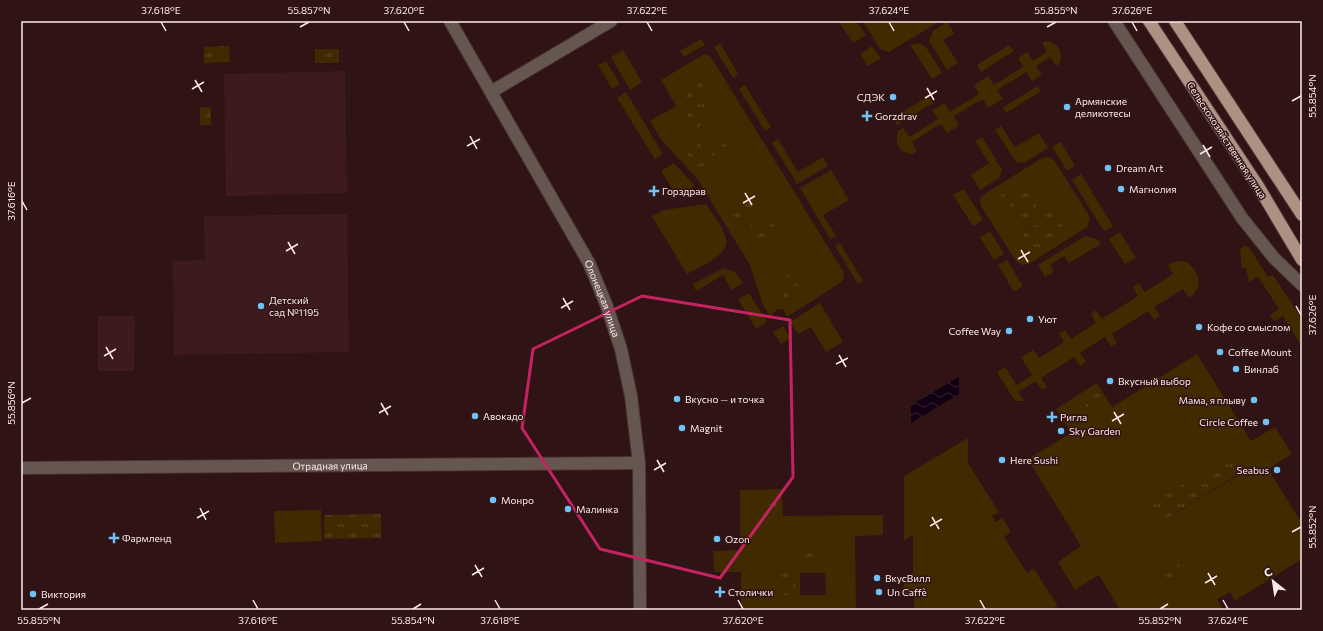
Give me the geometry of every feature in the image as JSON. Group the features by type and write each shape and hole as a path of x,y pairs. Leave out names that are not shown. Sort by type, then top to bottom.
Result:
{"main road":[{"name":"Сельскохозяйственная улица","path":"1149,21 1258,186 1302,260"},
{"path":"1175,21 1302,215"}],"street":[{"name":"Олонецкая улица","path":"450,21 589,263 606,304 621,349 631,396 639,463 640,610"},
{"path":"491,92 611,21"},
{"path":"1114,21 1242,218 1274,258 1302,285"},
{"name":"Отрадная улица","path":"21,468 639,463"}],"highlighted area":[{"path":"642,296 790,320 793,477 720,578 600,549 522,428 533,349"}],"shaded area":[{"path":"345,71 347,193 226,196 224,74"},
{"name":"Детский сад №1195","path":"347,214 349,352 174,355 173,261 205,260 204,216"},
{"path":"98,316 135,316 134,371 98,371"}],"green space":[{"path":"838,21 856,21 866,35 853,43"},
{"path":"863,21 940,21 889,52 880,49"},
{"path":"947,22 954,33 943,40 958,63 947,70 929,41 933,31"},
{"path":"701,39 705,45 684,57 680,51"},
{"path":"1045,41 1053,43 1059,48 1061,60 1059,64 1056,66 1050,57 1036,66 1042,75 1032,81 1026,72 997,90 1003,99 988,108 983,99 954,116 959,126 947,133 941,124 937,126 912,142 917,151 912,154 904,152 899,147 897,143 898,131 903,128 909,137 938,119 932,110 945,103 950,112 979,94 974,85 988,76 994,85 1023,67 1018,58 1027,52 1033,61 1047,52 1042,43"},
{"path":"720,43 738,74 733,78 714,47"},
{"path":"918,43 926,47 942,73 932,79 910,45"},
{"path":"1009,45 1014,51 981,72 977,65"},
{"path":"229,46 230,62 204,63 204,47"},
{"path":"872,46 881,58 868,66 860,54"},
{"path":"315,49 339,49 339,63 315,63"},
{"path":"623,50 642,82 630,90 611,57"},
{"path":"706,54 711,57 843,271 844,277 840,283 787,317 783,309 777,309 770,317 763,305 750,265 696,177 662,141 650,121 676,106 661,80","holes":["806,279 803,283 795,286 794,294 788,302 776,283"]},
{"path":"606,61 620,84 612,89 598,65"},
{"path":"699,80 715,105 697,130 680,103"},
{"path":"745,85 771,127 765,131 739,89"},
{"path":"1038,86 1041,91 1006,113 1003,107"},
{"path":"626,92 663,154 655,159 617,98"},
{"path":"928,96 933,103 897,125 893,118"},
{"path":"200,107 211,108 211,125 200,125"},
{"path":"1001,126 1015,147 1039,133 1048,148 1024,163 1016,162 995,130"},
{"path":"720,135 727,148 713,156 706,144"},
{"path":"982,137 1002,170 999,178 980,190 971,175 989,163 975,141"},
{"path":"696,138 711,160 709,167 699,167 685,152"},
{"path":"778,139 798,172 823,157 828,166 797,184 772,143"},
{"path":"1061,142 1075,166 1067,171 1052,147"},
{"path":"1049,157 1054,160 1088,214 1090,220 1087,227 1029,264 1022,265 1016,261 981,206 980,200 983,195 1042,158","holes":["1029,226 1045,229 1048,227 1033,251 1024,232"]},
{"path":"674,163 695,186 677,197 661,171"},
{"path":"831,170 849,200 823,215 836,236 830,239 800,188"},
{"path":"1081,174 1113,226 1104,231 1072,180"},
{"path":"1023,185 1030,188 1033,197 1021,205 1016,202 1012,207 1004,207 1000,199 1001,194 1007,191 1013,192 1018,186"},
{"path":"964,189 983,220 973,226 953,195"},
{"path":"757,196 765,210 739,225 725,201"},
{"path":"1033,201 1036,204 1036,210 1029,213 1030,217 1026,223 1018,223 1015,220 1015,213"},
{"path":"706,204 723,230 726,245 718,256 705,265 687,274 652,216 664,210"},
{"path":"1051,208 1066,232 1061,239 1056,242 1048,241 1042,250 1032,251 1023,236 1026,229 1033,225 1046,229 1048,227 1044,217 1046,212"},
{"path":"768,215 777,231 759,241 750,243 743,231"},
{"path":"990,231 1004,254 994,260 980,237"},
{"path":"1120,232 1136,258 1125,264 1109,239"},
{"path":"1085,236 1097,239 1101,244 1069,263 1064,256 1050,265 1054,272 1045,277 1038,265"},
{"path":"840,243 863,281 858,284 835,246"},
{"path":"1243,246 1249,247 1268,277 1273,275 1302,319 1302,347 1283,316 1274,321 1270,315 1279,309 1258,277 1249,282 1246,268 1242,269 1240,250"},
{"path":"1007,260 1023,286 1014,292 998,265"},
{"path":"1177,261 1187,262 1195,270 1198,285 1194,294 1189,298 1183,289 1154,307 1160,316 1154,320 1148,311 1112,334 1117,343 1111,346 1105,337 1080,353 1086,362 1080,366 1074,357 1041,378 1047,387 1042,390 1036,381 1018,392 1024,401 1015,401 997,372 1005,367 1017,385 1032,375 1021,357 1033,350 1039,358 1064,342 1059,333 1065,330 1071,339 1096,323 1091,314 1096,310 1102,319 1138,296 1133,287 1139,283 1145,292 1173,274 1168,265"},
{"path":"724,268 735,272 743,283 732,290 723,275 696,291 693,284"},
{"path":"799,268 806,279 803,283 795,286 794,294 788,302 775,283"},
{"path":"749,293 767,322 756,329 738,299"},
{"path":"820,303 843,342 826,352 811,327 798,334 790,322"},
{"path":"783,326 791,338 781,344 773,332"},
{"path":"1197,354 1251,441 1275,427 1292,454 1268,469 1302,523 1302,559 1235,601 1230,592 1217,599 1223,610 1120,610 1099,575 1075,590 1058,562 1081,546 1028,459 1071,433 1056,409 1097,383 1112,407","holes":["1217,458 1242,473 1159,523 1159,489 1171,492 1214,465"]},
{"path":"1097,389 1104,401 1089,410 1082,398"},
{"path":"968,438 968,463 999,512 992,516 996,522 1003,518 1011,532 1004,537 1027,573 1034,569 1058,606 1051,610 914,610 914,593 904,598 904,578 913,573 913,535 904,540 904,476"},
{"path":"1229,451 1242,472 1159,523 1144,498 1159,489 1171,492 1214,465 1217,458"},
{"path":"782,489 783,516 883,515 883,535 855,536 856,610 741,610 741,572 714,572 713,551 740,550 740,490","holes":["800,573 825,573 826,595 800,595"]},
{"path":"764,498 778,498 778,514 764,514"},
{"path":"321,510 322,541 275,543 274,511"},
{"path":"381,514 381,538 324,539 324,515"},
{"path":"806,550 825,550 825,559 806,559"},
{"path":"1177,562 1183,573 1165,584 1158,573"},
{"path":"780,571 795,571 795,595 780,595"}],"water":[{"path":"959,377 959,394 911,423 911,405"}],"place":[{"name":"СДЭК","path":"893,97"},
{"name":"Армянские деликотесы","path":"1067,107"},
{"name":"Gorzdrav","path":"867,116"},
{"name":"Dream Art","path":"1108,168"},
{"name":"Магнолия","path":"1121,189"},
{"name":"Горздрав","path":"654,191"},
{"name":"Детский сад №1195","path":"261,306"},
{"name":"Уют","path":"1030,319"},
{"name":"Кофе со смыслом","path":"1199,327"},
{"name":"Coffee Way","path":"1009,331"},
{"name":"Coffee Mount","path":"1220,352"},
{"name":"Винлаб","path":"1236,369"},
{"name":"Вкусный выбор","path":"1110,381"},
{"name":"Вкусно — и точка","path":"677,399"},
{"name":"Мама, я плыву","path":"1254,400"},
{"name":"Авокадо","path":"475,416"},
{"name":"Ригла","path":"1052,417"},
{"name":"Circle Coffee","path":"1266,422"},
{"name":"Magnit","path":"682,428"},
{"name":"Sky Garden","path":"1061,431"},
{"name":"Here Sushi","path":"1002,460"},
{"name":"Seabus","path":"1277,470"},
{"name":"Монро","path":"493,500"},
{"name":"Малинка","path":"568,509"},
{"name":"Фармленд","path":"114,538"},
{"name":"Ozon","path":"717,539"},
{"name":"ВкусВилл","path":"877,578"},
{"name":"Столички","path":"720,592"},
{"name":"Un Caffè","path":"879,592"},
{"name":"Виктория","path":"33,594"}]}
